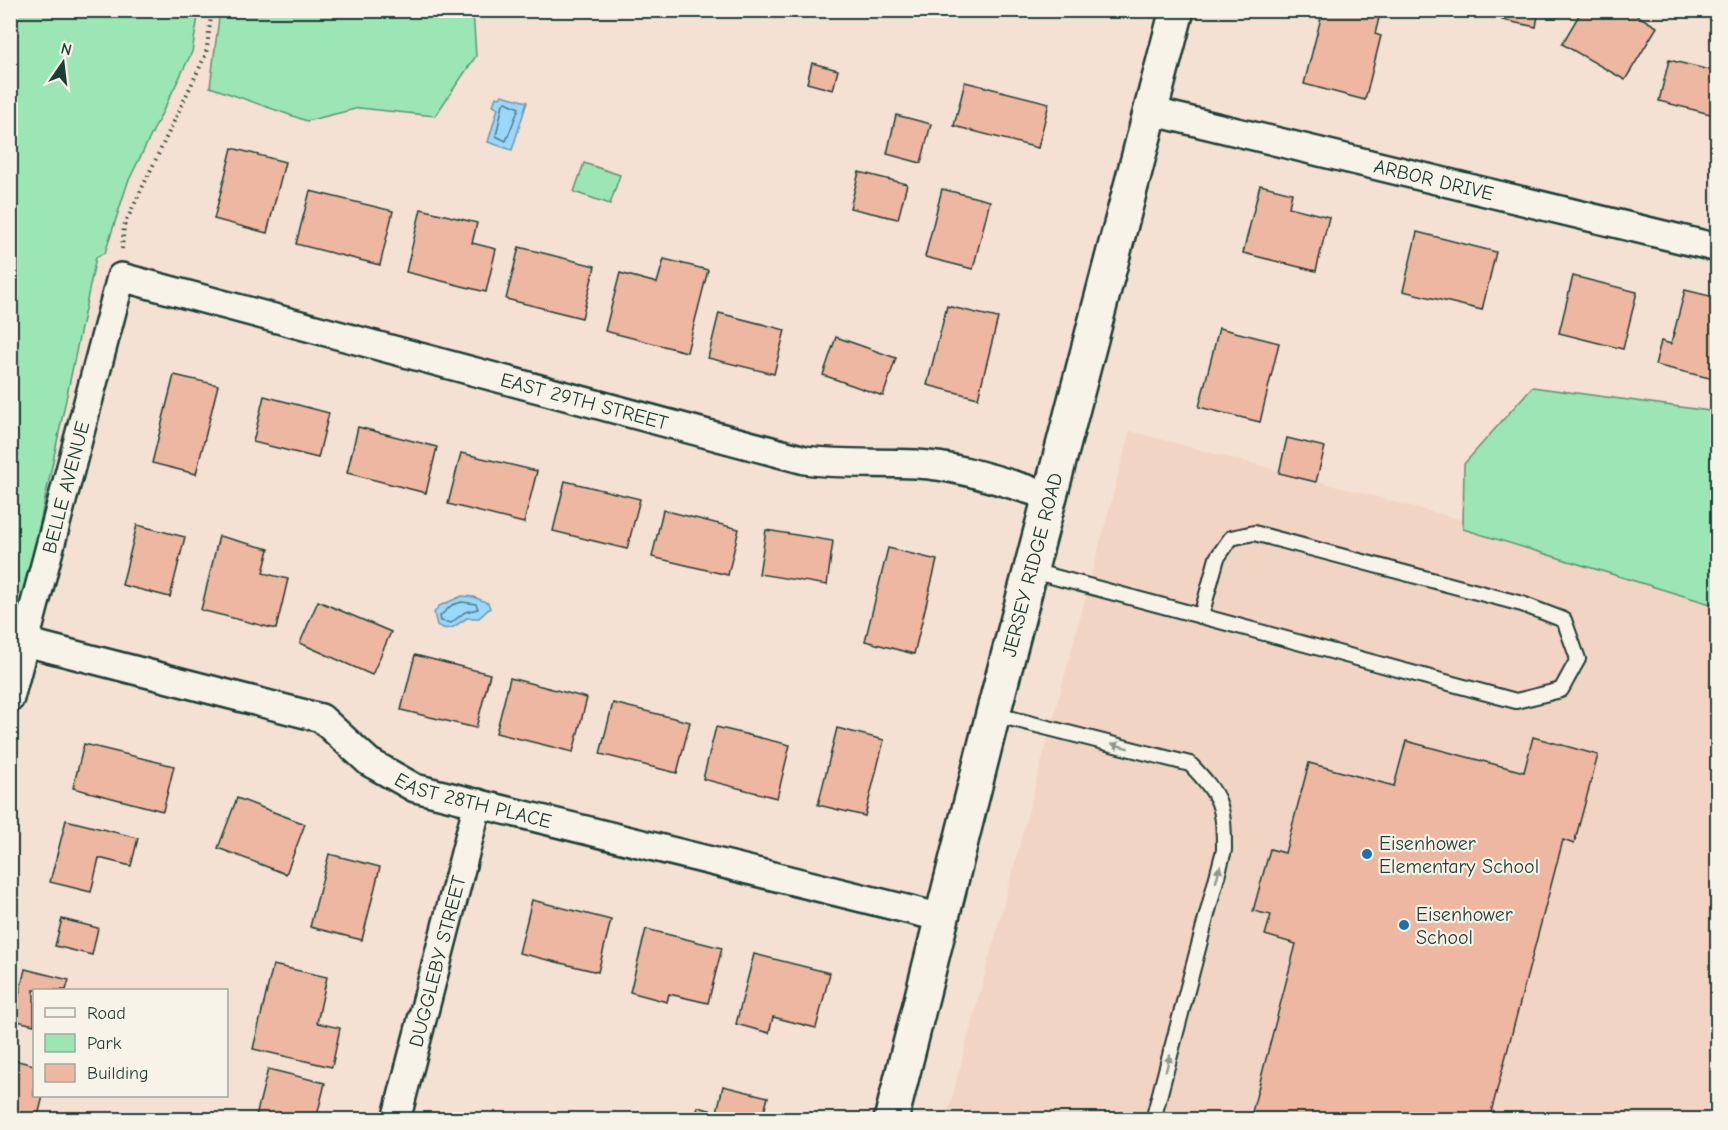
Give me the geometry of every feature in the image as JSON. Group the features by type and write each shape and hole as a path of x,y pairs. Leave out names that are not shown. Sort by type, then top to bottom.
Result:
{"street":[{"name":"JERSEY RIDGE ROAD","path":"891,1119 993,714 1032,572 1177,10"},
{"name":"ARBOR DRIVE","path":"1150,111 1718,248"},
{"name":"EAST 29TH STREET","path":"121,277 805,460 844,465 917,464 966,472 1051,496"},
{"name":"BELLE AVENUE","path":"10,698 121,277"},
{"name":"EAST 28TH PLACE","path":"25,642 321,718 369,762 415,788 943,918"},
{"name":"DUGGLEBY STREET","path":"396,1119 478,803"}],"lane":[{"path":"1032,572 1516,701 1561,690 1578,659 1564,620 1522,604 1254,533 1231,538 1217,558 1201,616"},
{"path":"993,714 1190,764 1212,787 1222,806 1224,849 1153,1119"}],"path":[{"path":"121,277 124,226 206,54 212,10"}],"shaded area":[{"name":"Eisenhower Elementary School","path":"1130,431 1717,588 1717,1119 946,1120"}],"green space":[{"path":"11,10 199,11 192,52 128,182 105,253 96,257 37,537 11,642"},
{"path":"220,10 473,11 476,56 435,116 359,108 307,121 210,87"},
{"path":"584,163 620,175 610,204 574,192"},
{"path":"1532,387 1717,412 1717,606 1463,529 1464,464"}],"water":[{"path":"502,95 527,102 512,150 488,142 498,108 493,105 496,97 500,98"},
{"path":"462,596 474,597 488,603 490,608 479,618 467,618 450,628 446,629 437,625 434,613 439,606"}],"building":[{"path":"1323,10 1381,10 1375,34 1381,36 1365,100 1304,84"},
{"path":"1504,10 1539,10 1536,27 1502,20"},
{"path":"1582,10 1628,10 1657,27 1625,80 1562,44"},
{"path":"1669,60 1718,72 1718,116 1659,101"},
{"path":"812,63 838,70 833,90 807,83"},
{"path":"965,82 1049,103 1038,148 954,126"},
{"path":"896,115 931,124 921,163 887,154"},
{"path":"232,148 285,162 267,233 214,219"},
{"path":"859,172 907,184 898,219 850,208"},
{"path":"1260,185 1292,193 1289,207 1329,217 1316,271 1243,253"},
{"path":"942,189 990,201 973,269 925,257"},
{"path":"310,191 393,211 380,265 296,244"},
{"path":"421,209 477,223 472,243 496,249 486,292 406,272"},
{"path":"1417,232 1496,252 1482,310 1403,291"},
{"path":"519,247 595,266 582,318 506,299"},
{"path":"664,259 708,270 687,352 605,331 620,273 657,283"},
{"path":"1573,276 1637,292 1623,349 1559,333"},
{"path":"1685,290 1718,298 1718,380 1655,365 1661,341 1671,344"},
{"path":"947,306 998,318 978,398 927,385"},
{"path":"719,313 785,330 774,374 708,358"},
{"path":"1219,328 1279,343 1260,422 1199,407"},
{"path":"836,337 896,358 883,396 823,375"},
{"path":"174,375 218,385 196,474 152,463"},
{"path":"264,396 329,413 318,458 253,442"},
{"path":"358,427 437,447 426,493 347,473"},
{"path":"1287,438 1325,447 1316,482 1279,473"},
{"path":"461,453 537,471 524,523 448,504"},
{"path":"565,481 640,499 627,549 553,531"},
{"path":"663,510 739,529 728,575 652,557"},
{"path":"137,525 185,537 170,597 122,585"},
{"path":"766,530 833,541 827,585 759,574"},
{"path":"219,536 269,549 263,573 288,579 276,629 201,610"},
{"path":"888,548 937,560 914,654 865,641"},
{"path":"318,601 391,632 372,675 300,643"},
{"path":"415,655 490,674 476,728 401,710"},
{"path":"510,678 587,698 573,752 496,733"},
{"path":"613,703 690,722 677,773 600,754"},
{"path":"716,727 790,745 777,798 703,779"},
{"path":"837,728 884,740 865,816 818,805"},
{"name":"Eisenhower School","path":"1533,737 1598,755 1574,844 1563,840 1489,1120 1250,1120 1296,944 1265,935 1271,915 1253,911 1270,849 1285,853 1309,763 1394,786 1406,741 1524,772"},
{"path":"84,744 174,766 163,811 73,788"},
{"path":"237,798 305,824 286,874 218,848"},
{"path":"66,820 138,838 131,866 99,858 91,892 50,882"},
{"path":"329,854 380,867 362,940 310,927"},
{"path":"532,900 611,920 598,972 519,953"},
{"path":"62,919 98,928 92,955 55,946"},
{"path":"646,929 722,948 708,1003 669,994 667,1002 630,992"},
{"path":"754,954 830,973 816,1028 773,1017 769,1033 736,1024"},
{"path":"273,965 327,977 317,1023 340,1028 332,1067 253,1049"},
{"path":"25,969 69,980 66,989 33,989 33,1025 13,1020"},
{"path":"10,1059 33,1065 33,1097 43,1097 37,1120 10,1120"},
{"path":"268,1069 325,1083 316,1120 255,1120"},
{"path":"723,1086 768,1097 762,1120 694,1120 698,1107 717,1112"}],"place":[{"name":"Eisenhower Elementary School","path":"1367,854"},
{"name":"Eisenhower School","path":"1404,925"}]}
